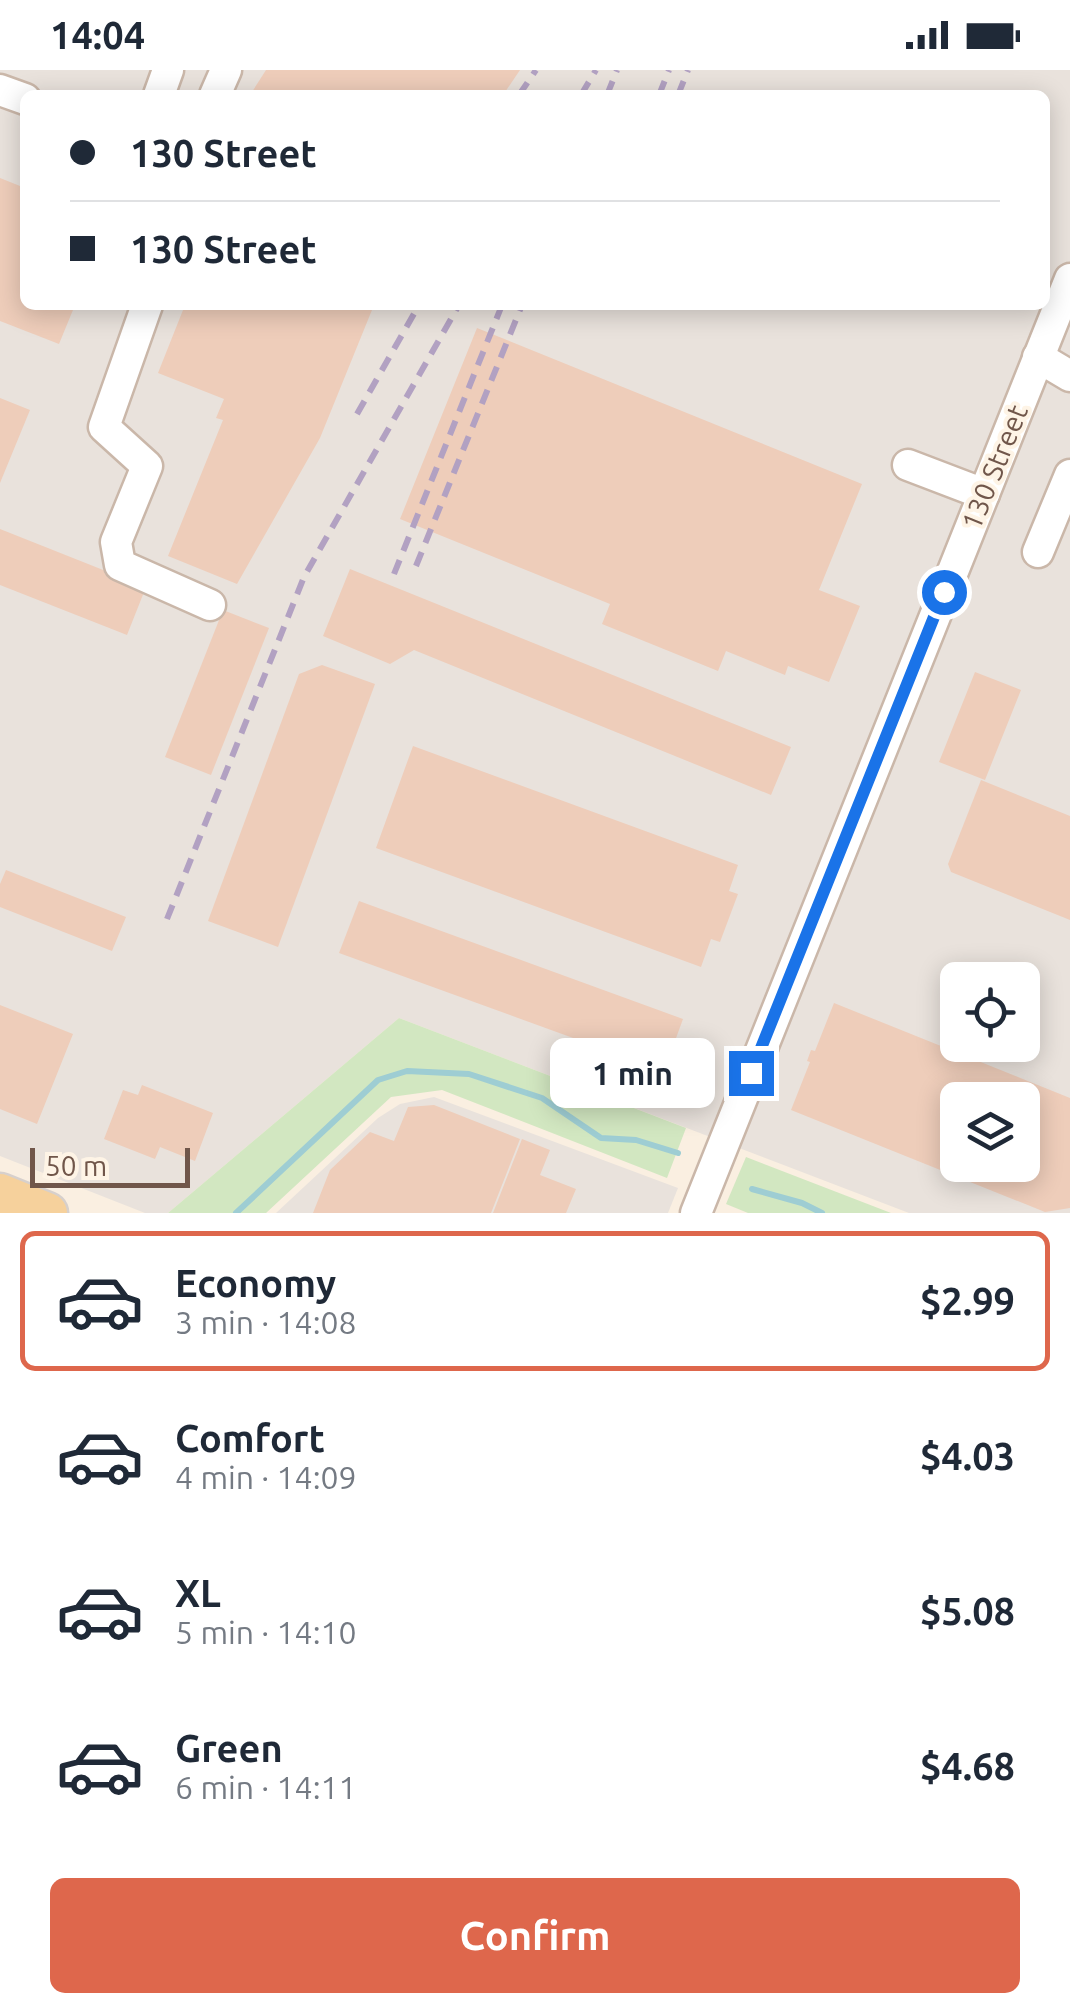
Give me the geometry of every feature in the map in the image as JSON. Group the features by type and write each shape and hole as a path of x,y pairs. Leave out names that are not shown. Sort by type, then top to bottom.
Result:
{"main road":[{"path":"0,1194 47,1213"}],"street":[{"name":"130 Street","path":"696,1213 1070,279"},
{"path":"145,310 104,427 146,466 116,542 120,565 210,605"},
{"path":"1038,357 1070,376"},
{"path":"908,465 984,494"},
{"path":"1038,552 1070,474"}],"shaded area":[{"path":"0,70 1070,70 1070,1213 909,1213 399,1018 168,1213 145,1213 0,1156"},
{"path":"434,1097 678,1188 668,1213 276,1213 378,1118 400,1104"}],"green space":[{"path":"399,1018 686,1128 667,1178 442,1090 391,1097 266,1213 168,1213"},
{"path":"746,1157 891,1213 748,1213 726,1204"}],"building":[{"path":"266,70 520,70 506,90 253,90"},
{"path":"0,178 20,186 20,310 73,310 59,344 0,321"},
{"path":"183,310 372,310 320,438 237,584 168,556 223,420 216,418 224,399 158,373"},
{"path":"477,328 862,484 819,590 860,606 829,682 788,666 785,675 726,651 718,671 602,624 610,604 400,519"},
{"path":"0,398 30,410 0,483"},
{"path":"0,529 146,587 127,635 0,585"},
{"path":"350,569 791,747 771,795 414,650 390,664 323,636"},
{"path":"223,610 269,628 211,775 165,757"},
{"path":"322,665 375,684 278,947 208,921 299,674"},
{"path":"975,672 1021,690 985,780 939,762"},
{"path":"413,746 738,865 729,891 738,894 720,942 711,939 701,967 376,848"},
{"path":"981,780 1070,816 1070,920 951,872 948,864"},
{"path":"6,870 126,917 112,951 0,907 0,884"},
{"path":"359,901 683,1019 664,1071 339,953"},
{"path":"834,1003 940,1046 940,1062 981,1062 1030,1082 940,1082 940,1170 791,1110 811,1050 815,1051"},
{"path":"0,1005 73,1034 37,1124 0,1109"},
{"path":"142,1085 213,1113 195,1161 160,1147 155,1159 104,1139 123,1090 138,1095"},
{"path":"1040,1086 1070,1098 1070,1208 1045,1212 970,1182 1040,1182"},
{"path":"434,1105 520,1139 491,1213 313,1213 330,1170 370,1132 394,1141 408,1107"},
{"path":"522,1139 550,1150 540,1175 576,1189 566,1213 493,1213"}],"waterway":[{"path":"236,1213 378,1080 407,1071 469,1074 542,1098 601,1138 636,1140 678,1153"},
{"path":"752,1189 822,1213"}],"railway":[{"path":"522,90 536,70"},
{"path":"584,90 596,70"},
{"path":"609,90 617,70"},
{"path":"661,90 669,70"},
{"path":"680,90 688,70"},
{"path":"357,414 416,310"},
{"path":"167,919 304,577 456,310"},
{"path":"394,574 500,310"},
{"path":"416,566 520,310"}],"route":[{"path":"751,1073 944,592"}]}
